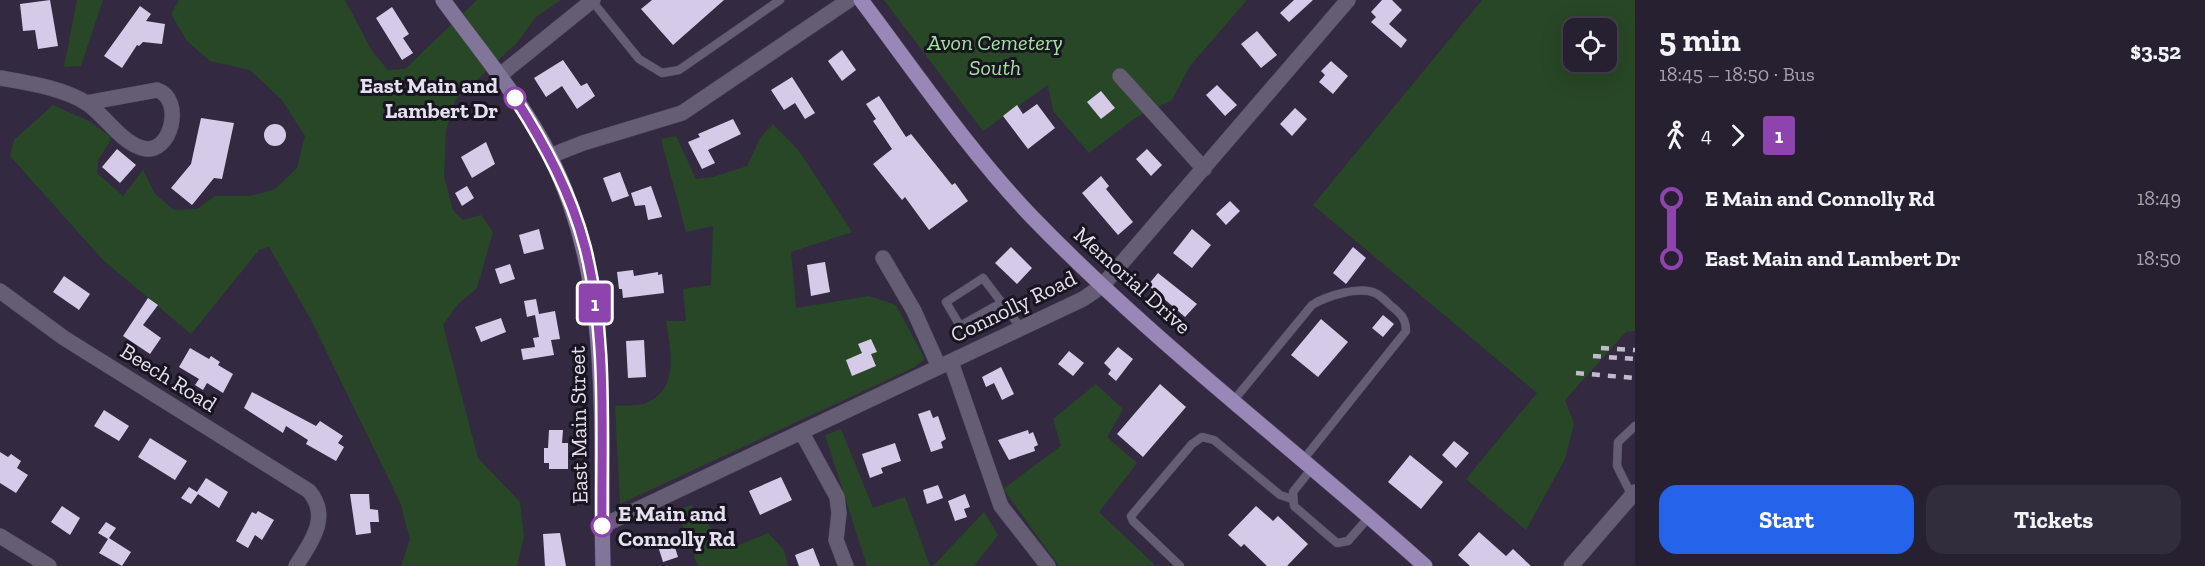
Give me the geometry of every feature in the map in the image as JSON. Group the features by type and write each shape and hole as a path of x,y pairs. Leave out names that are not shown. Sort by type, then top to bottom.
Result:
{"main road":[{"name":"East Main Street","path":"443,0 499,76 550,156 585,247 600,346 603,566"},
{"name":"Memorial Drive","path":"861,0 997,177 1038,223 1102,286 1420,561"}],"street":[{"path":"499,76 592,0"},
{"path":"550,156 583,143 682,113 849,0"},
{"name":"Connolly Road","path":"602,526 1021,328 1083,298 1102,286 1348,0"},
{"path":"1120,76 1204,169"},
{"path":"0,78 51,89 86,103 142,148 154,147 162,142 172,120 171,106 165,96 157,90 86,103"},
{"path":"883,258 945,364 1001,506 1048,566"},
{"name":"Beech Road","path":"0,291 64,338 300,486 315,499 319,525 296,566"},
{"path":"802,433 837,497 839,513 836,540 846,566"},
{"path":"1571,566 1634,496"},
{"path":"0,536 49,566"}],"lane":[{"path":"592,0 639,59 662,73 679,70 780,0"},
{"path":"1002,303 960,326 946,302 983,278 1002,303 1021,328"},
{"path":"1234,400 1312,305 1323,297 1341,293 1375,293 1398,311 1405,319 1406,331 1307,464 1293,492 1292,499 1294,506 1337,543 1348,541 1369,517"},
{"path":"1634,496 1617,466 1618,442 1635,426"},
{"path":"1180,566 1133,521 1131,516 1192,444 1202,437 1214,441 1280,495 1292,499"}],"green space":[{"path":"77,0 103,0 81,66 64,67"},
{"path":"179,0 345,0 372,51 388,70 405,69 477,0 561,0 536,17 516,44 455,100 446,131 444,176 453,210 463,220 481,215 493,232 477,288 457,305 443,325 478,458 520,502 524,537 517,566 401,566 410,539 400,502 310,318 269,247 259,250 191,334 103,260 10,156 14,140 53,105 91,122 112,138 98,160 97,173 123,196 143,170 155,194 174,210 197,209 215,196 250,196 275,189 297,168 305,136 282,100 250,70 210,61 187,41 171,14"},
{"name":"Avon Cemetery South","path":"884,0 1247,0 1190,66 1172,100 1135,118 1089,153 1053,111 1048,85 983,131"},
{"path":"1482,0 1635,0 1635,331 1626,332 1565,400 1574,424 1565,459 1526,530 1466,479 1537,393 1313,205"},
{"path":"773,124 799,151 852,232 791,252 796,308 869,296 896,305 925,359 913,368 620,504 615,406 644,404 663,390 668,380 671,357 666,321 686,321 683,289 711,285 713,226 686,232 661,139 676,136 696,179 713,177 747,166 760,138"},
{"path":"1096,384 1123,409 1107,437 1137,463 1099,512 1156,566 1059,566 1003,489 1061,446 1053,419"},
{"path":"841,429 873,508 905,497 930,566 867,566 825,435"},
{"path":"691,505 729,549 768,533 784,550 788,566 698,566 677,511"},
{"path":"984,512 998,535 974,566 933,566"}],"building":[{"path":"50,0 58,46 38,49 35,30 23,31 20,4"},
{"path":"652,0 724,0 673,45 641,9"},
{"path":"1294,0 1313,0 1289,22 1280,13"},
{"path":"1382,0 1392,0 1402,10 1389,24 1407,40 1401,48 1371,22 1376,17 1371,12"},
{"path":"140,6 151,14 146,21 165,24 162,44 143,42 137,45 122,68 104,56"},
{"path":"392,7 409,34 403,38 413,53 402,60 376,18"},
{"path":"1257,31 1277,55 1261,68 1241,44"},
{"path":"842,50 856,70 842,81 828,61"},
{"path":"563,60 581,86 587,83 595,96 577,109 562,86 546,97 534,78"},
{"path":"1331,61 1348,76 1333,94 1319,82 1325,75 1321,71"},
{"path":"792,77 815,113 805,119 795,103 784,110 771,90"},
{"path":"1217,85 1237,105 1225,116 1206,95"},
{"path":"1101,91 1115,108 1101,119 1087,102"},
{"path":"879,96 906,137 911,134 952,185 955,183 968,201 929,230 905,197 902,200 873,164 892,149 873,121 876,119 866,104"},
{"path":"1037,104 1055,128 1028,149 1003,116 1017,105 1023,114"},
{"path":"1295,108 1307,119 1292,136 1280,124"},
{"path":"201,118 234,123 222,179 214,178 192,205 171,188 191,164"},
{"path":"733,119 741,134 708,150 715,163 702,169 688,142 700,137 698,134"},
{"path":"271,124 279,124 286,131 286,139 279,146 271,146 264,139 264,131"},
{"path":"486,142 495,164 472,178 461,157"},
{"path":"117,149 136,165 120,183 102,167"},
{"path":"1147,149 1162,165 1151,176 1136,159"},
{"path":"620,172 629,196 612,202 603,178"},
{"path":"1101,176 1109,186 1106,189 1133,222 1118,235 1082,193"},
{"path":"467,186 474,198 462,206 455,193"},
{"path":"651,186 662,217 648,220 645,205 635,206 631,193"},
{"path":"1230,201 1240,211 1226,225 1216,214"},
{"path":"539,229 544,249 524,254 519,235"},
{"path":"1192,229 1211,245 1192,268 1173,253"},
{"path":"1011,247 1032,268 1017,284 995,263"},
{"path":"1353,247 1366,258 1346,284 1333,273"},
{"path":"825,262 830,292 811,296 807,265"},
{"path":"510,264 515,279 500,284 495,269"},
{"path":"633,270 634,276 658,272 658,275 662,274 664,293 623,298 622,289 619,289 617,272"},
{"path":"1158,273 1197,304 1185,317 1148,285"},
{"path":"64,276 90,294 79,310 53,292"},
{"path":"148,298 158,305 143,325 161,338 150,354 123,336"},
{"path":"536,299 539,314 555,311 560,339 551,340 554,355 523,360 521,349 535,347 533,338 539,337 535,315 527,317 524,301"},
{"path":"1383,315 1394,324 1383,337 1372,328"},
{"path":"501,318 506,332 481,342 475,327"},
{"path":"1321,319 1348,342 1318,377 1291,355"},
{"path":"871,339 877,352 871,354 876,366 852,376 846,360 862,353 858,344"},
{"path":"644,340 646,377 628,378 626,341"},
{"path":"1118,347 1133,359 1116,381 1108,374 1111,370 1104,363"},
{"path":"190,348 209,359 211,356 220,362 218,365 233,374 223,393 207,383 203,390 195,385 199,379 179,367"},
{"path":"1069,351 1084,363 1073,376 1058,364"},
{"path":"1001,367 1014,394 1002,400 994,383 986,387 982,377"},
{"path":"1160,384 1186,407 1143,457 1117,434"},
{"path":"252,392 316,426 320,421 343,436 338,443 344,447 336,461 306,444 308,440 286,426 283,433 244,408"},
{"path":"104,410 129,426 119,441 94,426"},
{"path":"930,410 933,418 938,416 946,439 941,442 943,448 931,452 918,414"},
{"path":"549,430 563,430 562,443 568,443 568,469 549,469 549,463 544,463 544,448 548,448"},
{"path":"1028,430 1029,434 1033,432 1038,445 1034,447 1035,451 1009,460 998,440"},
{"path":"150,438 187,461 175,480 138,457"},
{"path":"1454,441 1469,453 1456,468 1442,455"},
{"path":"895,443 901,461 881,468 883,473 870,478 862,454"},
{"path":"0,452 8,457 11,454 21,461 17,468 28,475 16,493 0,483"},
{"path":"1410,455 1443,482 1421,509 1388,482"},
{"path":"781,477 792,500 760,515 749,491"},
{"path":"206,478 228,492 219,508 198,494 191,504 181,498 189,487 197,492"},
{"path":"938,485 943,498 927,504 923,490"},
{"path":"350,494 369,494 370,509 378,510 379,522 370,522 371,533 356,535"},
{"path":"965,494 970,507 964,509 967,517 955,521 948,501"},
{"path":"62,506 80,518 70,535 51,522"},
{"path":"1256,506 1273,521 1278,516 1308,544 1287,566 1267,566 1244,544 1241,547 1228,535"},
{"path":"258,511 274,520 262,540 255,535 248,548 236,541 252,512 256,514"},
{"path":"106,522 116,528 109,538 131,552 122,566 99,553 108,539 98,533"},
{"path":"1479,532 1506,556 1513,549 1531,566 1470,566 1458,555"},
{"path":"560,533 566,566 545,566 543,534"},
{"path":"673,541 678,557 663,562 658,546"},
{"path":"813,548 820,566 799,566 795,555"}],"railway":[{"path":"1601,348 1635,350"},
{"path":"1593,356 1635,359"},
{"path":"1576,373 1635,378"}],"bus line":[{"name":"1","path":"515,98 561,179 585,247 600,346 602,526"}],"place":[{"name":"East Main and Lambert Dr","path":"515,98"},
{"name":"E Main and Connolly Rd","path":"602,526"}]}
